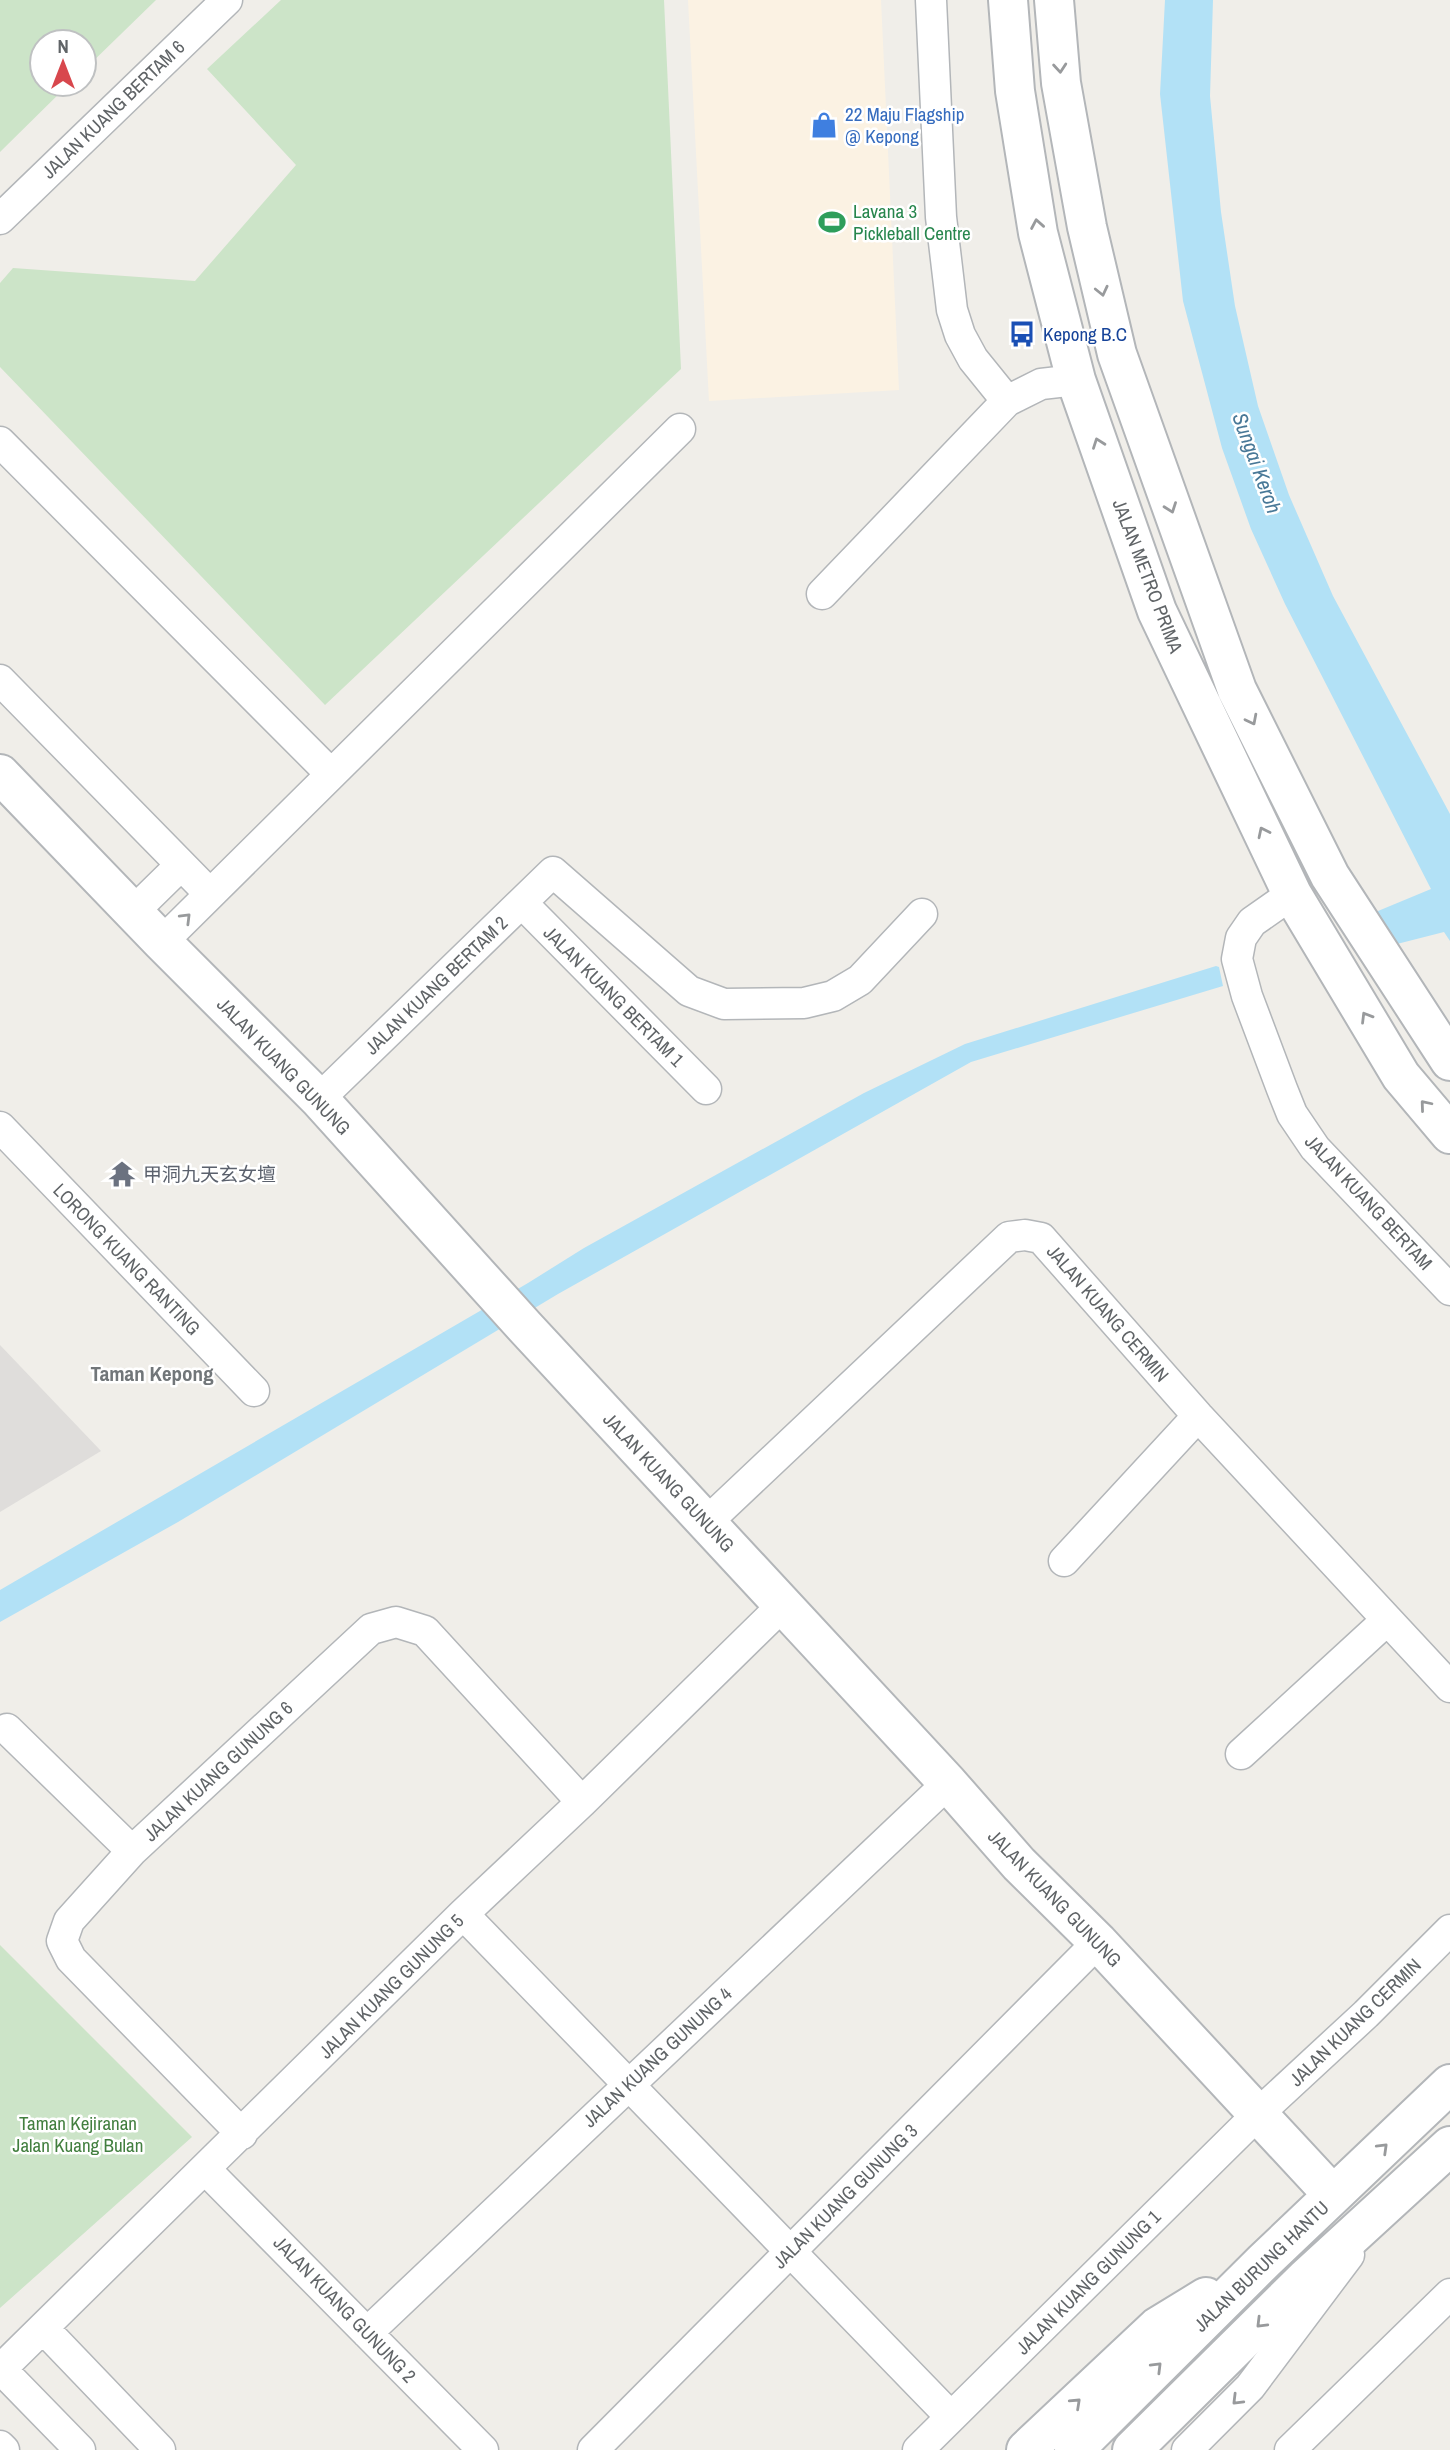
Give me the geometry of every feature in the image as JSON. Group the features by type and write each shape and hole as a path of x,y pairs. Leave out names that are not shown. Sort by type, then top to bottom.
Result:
{"main road":[{"name":"JALAN METRO PRIMA","path":"1008,0 1015,91 1038,233 1076,380 1157,611 1292,894 1401,1076 1450,1134"},
{"path":"1054,0 1063,96 1087,227 1117,354 1237,690 1330,876 1450,1061"},
{"name":"JALAN KUANG GUNUNG","path":"0,774 319,1099 525,1327 948,1783 1019,1864 1098,1942 1333,2195"},
{"name":"JALAN BURUNG HANTU","path":"1074,2450 1264,2261 1450,2084"},
{"path":"1132,2450 1306,2278 1450,2146"},
{"path":"1026,2450 1157,2328 1264,2261"}],"street":[{"name":"JALAN KUANG BERTAM 6","path":"0,219 227,0"},
{"path":"931,0 941,217 952,310 960,335 973,359 1007,401"},
{"path":"822,594 1007,401 1041,384 1076,380"},
{"path":"162,942 680,429"},
{"path":"0,442 331,774"},
{"path":"0,680 209,894"},
{"path":"133,912 181,865"},
{"name":"JALAN KUANG BERTAM 2","path":"319,1099 554,872 690,991 724,1004 803,1003 833,996 860,980 922,914"},
{"name":"JALAN KUANG BERTAM","path":"1292,894 1252,922 1241,938 1237,959 1247,996 1282,1089 1292,1114 1315,1148 1450,1290"},
{"name":"JALAN KUANG BERTAM 1","path":"522,903 706,1089"},
{"name":"LORONG KUANG RANTING","path":"0,1127 254,1391"},
{"name":"JALAN KUANG CERMIN","path":"706,1522 1009,1237 1025,1235 1041,1238 1198,1416 1450,1687"},
{"path":"1064,1561 1198,1416"},
{"name":"JALAN KUANG GUNUNG 5","path":"1,2368 463,1914 783,1605"},
{"path":"1241,1754 1387,1620"},
{"name":"JALAN KUANG GUNUNG 6","path":"242,2134 71,1959 62,1941 69,1922 132,1851 371,1629 396,1622 425,1631 582,1802"},
{"path":"7,1729 132,1851"},
{"name":"JALAN KUANG GUNUNG 4","path":"367,2333 948,1783"},
{"path":"463,1914 951,2417"},
{"name":"JALAN KUANG CERMIN","path":"1259,2113 1366,2014 1450,1930"},
{"name":"JALAN KUANG GUNUNG 3","path":"593,2450 1098,1942"},
{"name":"JALAN KUANG GUNUNG 1","path":"918,2450 1259,2113"},
{"name":"JALAN KUANG GUNUNG 2","path":"205,2170 484,2450"},
{"path":"1187,2450 1250,2387 1383,2210"},
{"path":"1290,2450 1450,2294"},
{"path":"43,2328 160,2450"},
{"path":"1,2368 80,2450"},
{"path":"0,2446 4,2450"}],"shaded area":[{"path":"688,0 881,0 899,390 709,401"},
{"path":"0,1345 101,1451 0,1512"}],"green space":[{"path":"0,0 156,0 98,56 98,28 28,28 28,98 55,98 0,152"},
{"path":"281,0 664,0 681,369 325,705 0,367 0,283 13,268 195,281 296,165 207,69"},
{"name":"Taman Kejiranan Jalan Kuang Bulan","path":"0,1945 192,2137 0,2308"}],"water":[{"name":"Sungai Keroh","path":"1165,0 1213,0 1210,96 1221,212 1235,306 1258,406 1289,495 1333,596 1450,814 1450,941 1444,932 1393,945 1375,915 1378,911 1431,889 1285,604 1251,529 1222,448 1183,301 1160,94"},
{"path":"1219,967 1223,986 971,1062 558,1294 178,1522 0,1622 0,1590 584,1248 864,1093 965,1044"}],"place":[{"name":"22 Maju Flagship @ Kepong","path":"824,125"},
{"name":"Lavana 3 Pickleball Centre","path":"832,222"},
{"name":"Kepong B.C","path":"1022,334"},
{"name":"甲洞九天玄女壇","path":"122,1174"}],"district":[{"name":"Taman Kepong","path":"152,1373"}]}
